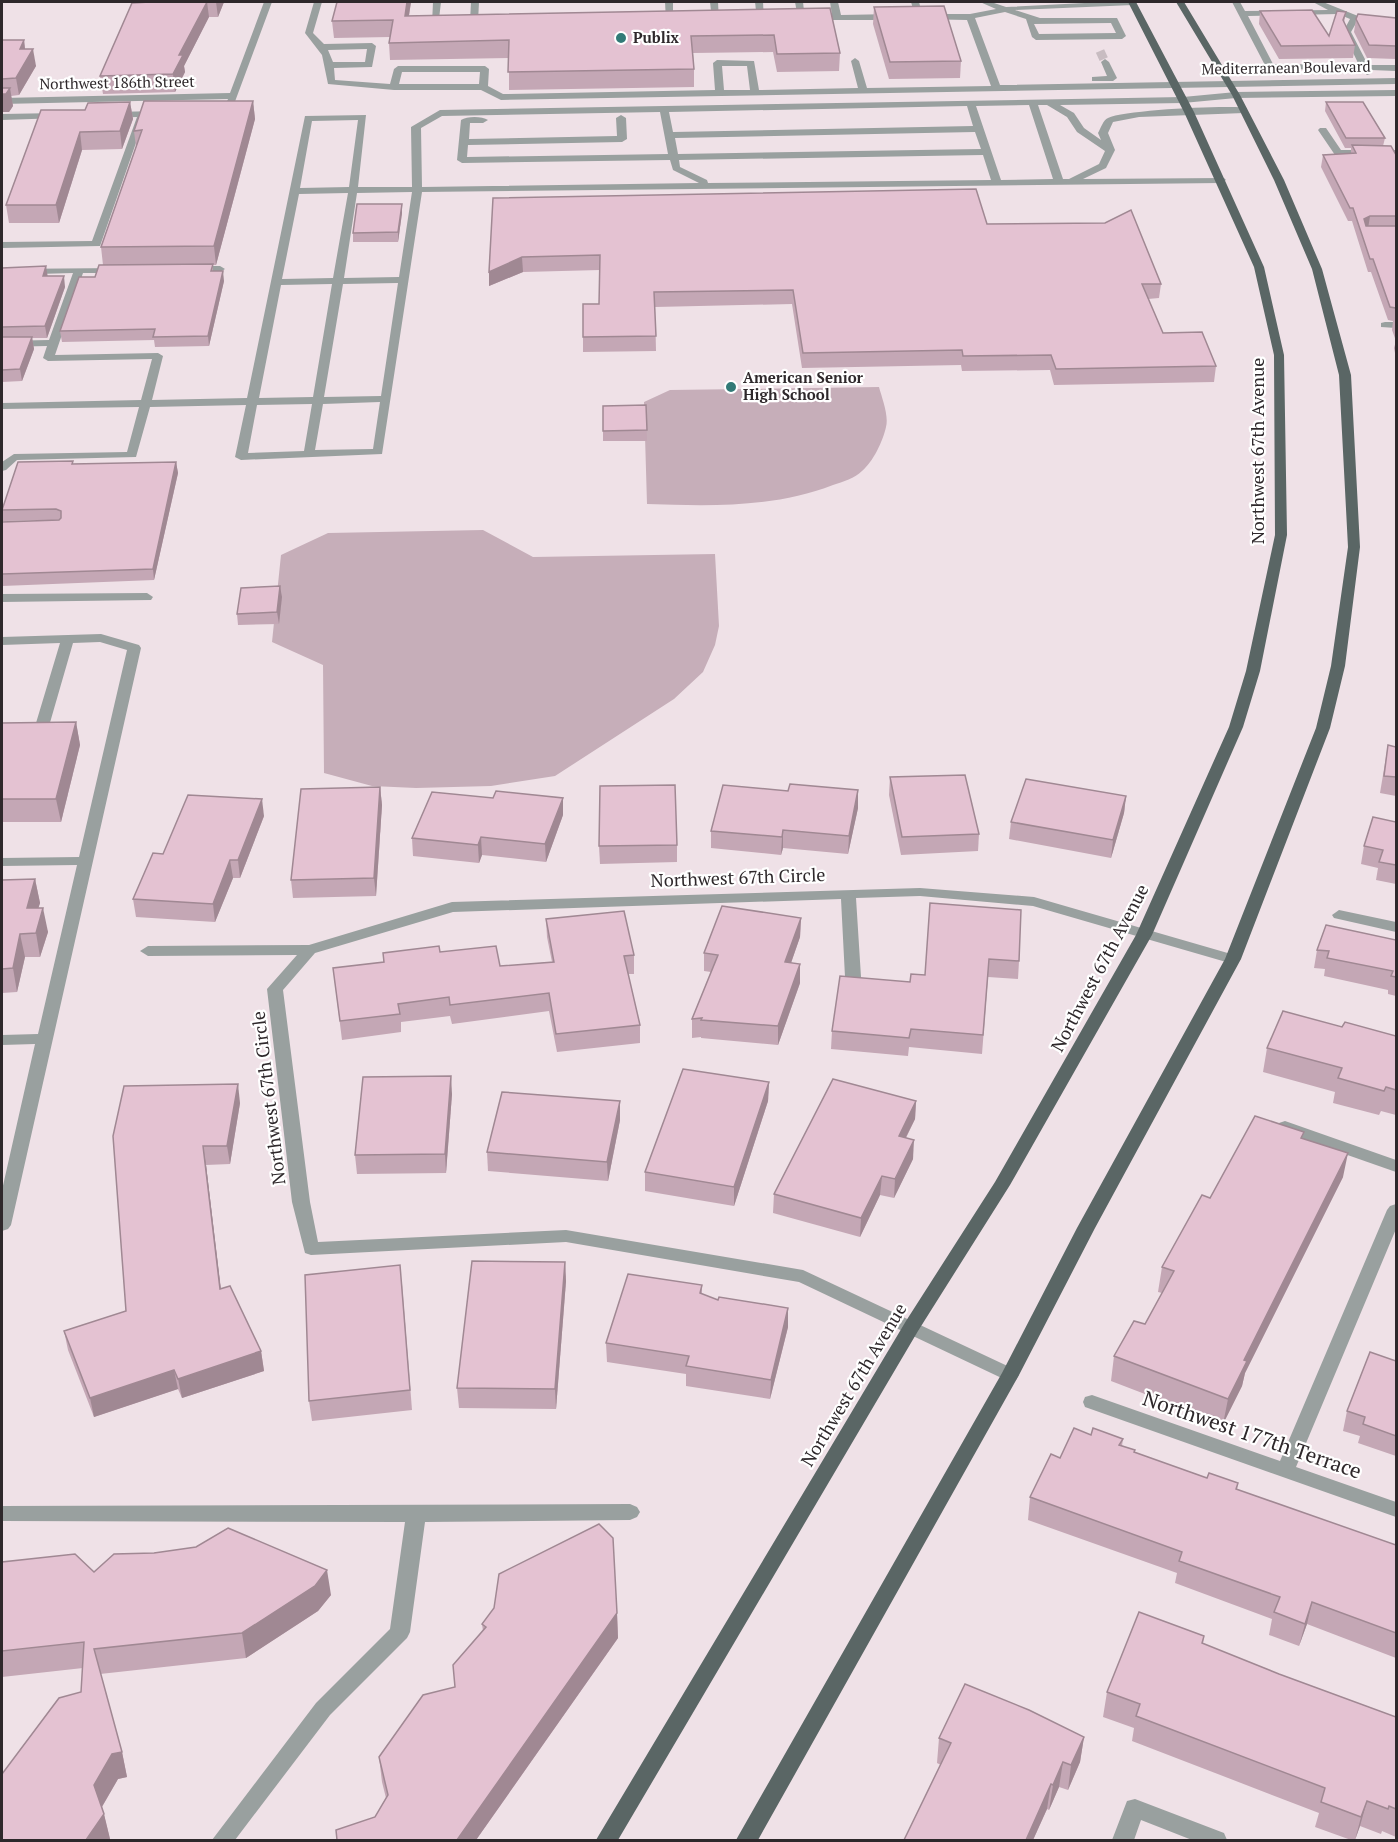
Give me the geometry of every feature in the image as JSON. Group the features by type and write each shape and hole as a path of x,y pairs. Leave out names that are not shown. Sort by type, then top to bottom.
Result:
{"main road":[{"name":"Northwest 67th Avenue","path":"608,1840 912,1326 1002,1185 1143,935 1236,727 1253,671 1281,535 1279,355 1259,267 1183,99 1132,2"},
{"path":"747,1840 1010,1375 1086,1228 1233,959 1323,728 1338,666 1354,547 1345,375 1317,269 1279,180 1244,110 1180,2"}],"street":[{"path":"233,96 268,2"},
{"path":"318,2 309,33 324,47 330,65 331,82 394,87 483,87 501,97 863,91 1113,78 1105,62"},
{"path":"437,2 435,22 484,22"},
{"path":"464,22 476,2"},
{"path":"669,2 665,20 681,20"},
{"path":"714,2 716,19"},
{"path":"759,2 761,19"},
{"path":"799,2 802,18"},
{"path":"834,2 837,18"},
{"path":"915,2 919,17"},
{"path":"984,2 1039,21 1114,20 1122,36 1095,40 1036,37 1029,21 1039,21"},
{"path":"792,18 970,16 1016,7 1132,2"},
{"path":"1236,2 1270,67 1396,68"},
{"path":"1317,2 1366,21"},
{"path":"1243,14 1340,12"},
{"path":"970,16 995,85"},
{"path":"750,19 771,18"},
{"path":"1355,18 1347,32 1380,93"},
{"path":"704,19 727,19"},
{"path":"324,47 372,46 369,65 330,65"},
{"path":"855,61 863,91"},
{"path":"720,94 717,63 751,63 755,93"},
{"path":"394,87 398,69 485,69 483,87"},
{"name":"Mediterranean Boulevard","path":"1183,99 1232,89 1396,81"},
{"path":"995,85 1183,99 1244,110"},
{"name":"Mediterranean Boulevard","path":"1183,99 1232,89 1396,93"},
{"name":"Northwest 186th Street","path":"2,101 233,96 227,113 206,113"},
{"path":"309,454 363,117 308,118 241,457 378,452 417,190 416,127 440,112 665,112 970,102 1183,99"},
{"path":"1063,182 1103,166 1110,150 1103,133 1109,120 1139,114 1183,99"},
{"path":"1032,101 1063,182"},
{"path":"1044,101 1071,115 1080,130 1110,150"},
{"path":"970,102 997,183"},
{"path":"665,112 621,118 466,120 462,160 987,152"},
{"path":"665,112 676,168 682,173 711,185"},
{"path":"2,245 96,244 142,114"},
{"name":"Northwest 186th Street","path":"107,115 174,114"},
{"name":"Northwest 186th Street","path":"2,117 72,116"},
{"path":"621,118 624,158"},
{"path":"669,135 979,129"},
{"path":"1323,130 1338,153 1396,153"},
{"path":"464,142 622,139"},
{"path":"295,191 1221,180"},
{"path":"185,269 220,268"},
{"path":"2,468 14,457 132,455 158,357 48,358 79,270"},
{"path":"2,272 126,270"},
{"path":"276,282 404,280"},
{"path":"2,344 53,343"},
{"path":"2,406 386,399"},
{"path":"2,598 147,597"},
{"path":"2,641 101,638 134,648 2,1225"},
{"path":"40,733 68,639"},
{"path":"2,862 85,861"},
{"name":"Northwest 67th Circle","path":"1010,1375 912,1326 803,1276 566,1236 311,1249 301,1202 275,989 309,950 452,907 848,894 920,892 1034,902 1233,959"},
{"path":"848,894 853,977"},
{"path":"1339,915 1396,927"},
{"path":"148,951 309,950"},
{"path":"2,1040 44,1039"},
{"path":"1267,1121 1396,1166"},
{"path":"1285,1471 1396,1210"},
{"name":"Northwest 177th Terrace","path":"1092,1402 1396,1510"},
{"path":"2,1514 630,1512"},
{"path":"223,1840 323,1709 400,1632 416,1514"},
{"path":"1123,1840 1135,1809 1216,1840"}],"shaded area":[{"path":"879,387 887,418 885,433 870,462 852,478 811,493 765,502 718,505 647,504 644,402 670,390"},
{"path":"483,530 533,557 715,554 719,626 715,645 703,672 674,699 555,776 491,786 416,788 372,786 324,773 323,665 272,642 281,555 328,533"}],"building":[{"path":"207,2 179,55 183,55 173,74 100,76 132,3"},
{"path":"337,2 407,2 405,16 830,8 840,53 777,54 774,35 691,36 694,69 508,72 509,40 389,43 393,20 332,21"},
{"path":"944,6 961,61 890,62 874,7"},
{"path":"1312,10 1329,36 1337,11 1346,12 1343,20 1355,45 1281,46 1260,11"},
{"path":"1358,14 1396,18 1396,46 1369,45 1356,19"},
{"path":"2,40 24,40 20,49 33,49 16,78 2,79"},
{"path":"2,88 10,88 6,94 2,94"},
{"path":"144,101 253,101 214,246 101,247 142,130 134,131"},
{"path":"130,102 120,131 80,132 56,205 6,205 41,110 85,110 88,103"},
{"path":"1326,102 1363,102 1385,138 1346,138"},
{"path":"1352,145 1391,146 1396,155 1396,216 1370,216 1364,219 1366,226 1396,226 1396,308 1390,307 1373,259 1370,259 1353,208 1350,208 1323,155 1356,153"},
{"path":"976,189 987,224 1105,223 1131,210 1161,284 1142,284 1163,333 1202,332 1216,366 1056,369 1051,355 963,356 962,350 803,353 793,290 654,292 656,336 583,337 583,304 599,304 600,255 522,257 489,272 493,198"},
{"path":"357,204 402,204 398,232 353,233"},
{"path":"213,264 211,271 223,271 208,336 153,337 155,329 60,331 79,277 95,277 99,265"},
{"path":"46,266 43,276 64,276 45,326 2,327 2,268"},
{"path":"2,337 32,337 20,369 2,370"},
{"path":"646,405 647,430 603,431 603,406"},
{"path":"73,461 72,464 176,462 153,569 2,574 2,522 59,520 61,518 61,511 56,509 2,510 18,462"},
{"path":"280,586 277,612 237,614 241,588"},
{"path":"76,722 56,799 2,799 2,723"},
{"path":"1388,745 1396,747 1396,777 1384,776"},
{"path":"965,775 979,834 902,837 890,777"},
{"path":"1026,779 1126,796 1113,840 1011,822"},
{"path":"790,784 858,790 849,836 783,830 782,837 711,831 723,785 788,791"},
{"path":"675,785 677,845 599,846 600,786"},
{"path":"380,787 374,878 291,880 301,789"},
{"path":"496,791 563,798 545,844 481,837 478,845 412,838 432,792 493,798"},
{"path":"188,795 262,799 238,860 230,860 213,904 133,899 153,853 163,854"},
{"path":"1373,817 1396,822 1396,865 1379,862 1383,850 1364,846"},
{"path":"35,879 27,908 43,908 36,933 20,934 13,968 2,969 2,880"},
{"path":"930,903 1021,910 1019,961 989,959 983,1035 911,1029 909,1038 832,1031 840,976 910,982 911,974 925,975"},
{"path":"722,906 801,918 785,962 800,964 778,1026 701,1020 702,1018 692,1019 718,955 704,953"},
{"path":"624,911 634,955 624,956 640,1025 556,1034 549,993 450,1005 449,997 398,1004 400,1014 340,1021 333,968 384,962 383,953 439,946 440,952 496,946 500,966 554,962 546,919"},
{"path":"1326,925 1396,940 1396,977 1391,976 1393,971 1327,958 1329,951 1317,950"},
{"path":"1283,1011 1342,1027 1345,1022 1396,1036 1396,1090 1386,1087 1384,1091 1338,1078 1342,1068 1267,1048"},
{"path":"683,1069 769,1082 734,1187 645,1172"},
{"path":"451,1076 445,1154 355,1155 363,1077"},
{"path":"833,1079 916,1101 899,1136 914,1140 895,1179 882,1176 861,1218 774,1194"},
{"path":"238,1084 227,1146 203,1146 220,1289 230,1286 261,1351 178,1379 174,1370 90,1398 64,1331 126,1311 113,1136 124,1086"},
{"path":"502,1092 620,1101 607,1162 487,1152"},
{"path":"1255,1116 1304,1132 1301,1138 1348,1153 1244,1360 1247,1361 1228,1399 1114,1356 1134,1321 1145,1324 1174,1271 1162,1267 1202,1195 1210,1198"},
{"path":"472,1261 565,1262 555,1389 457,1388"},
{"path":"400,1265 410,1390 309,1401 305,1275"},
{"path":"628,1274 702,1285 700,1293 718,1300 719,1297 788,1308 771,1380 686,1366 689,1356 606,1343"},
{"path":"1370,1352 1396,1361 1396,1436 1363,1424 1365,1417 1347,1411"},
{"path":"1074,1428 1091,1435 1093,1428 1123,1439 1119,1445 1135,1450 1134,1452 1207,1478 1209,1473 1238,1483 1236,1489 1396,1545 1396,1633 1312,1602 1305,1624 1274,1612 1280,1597 1179,1561 1182,1552 1030,1497 1051,1454 1060,1458"},
{"path":"599,1524 613,1538 617,1613 457,1840 337,1840 336,1830 375,1817 388,1795 379,1757 423,1695 455,1687 453,1665 486,1627 482,1624 494,1608 499,1574"},
{"path":"228,1528 327,1570 315,1586 242,1633 94,1649 122,1752 112,1754 94,1785 104,1814 86,1840 2,1840 2,1774 59,1698 81,1692 84,1642 2,1651 2,1562 75,1554 94,1572 114,1554 154,1553 196,1547"},
{"path":"1139,1612 1204,1636 1202,1643 1396,1717 1396,1809 1389,1806 1388,1809 1367,1801 1361,1817 1321,1802 1325,1788 1136,1716 1140,1704 1107,1692"},
{"path":"965,1684 1029,1710 1084,1737 1071,1765 1063,1762 1026,1840 904,1840 951,1743 939,1738"}],"tunnel":[{"path":"1100,51 1105,62"}],"place":[{"name":"Publix","path":"621,38"},
{"name":"American Senior High School","path":"731,387"}]}
